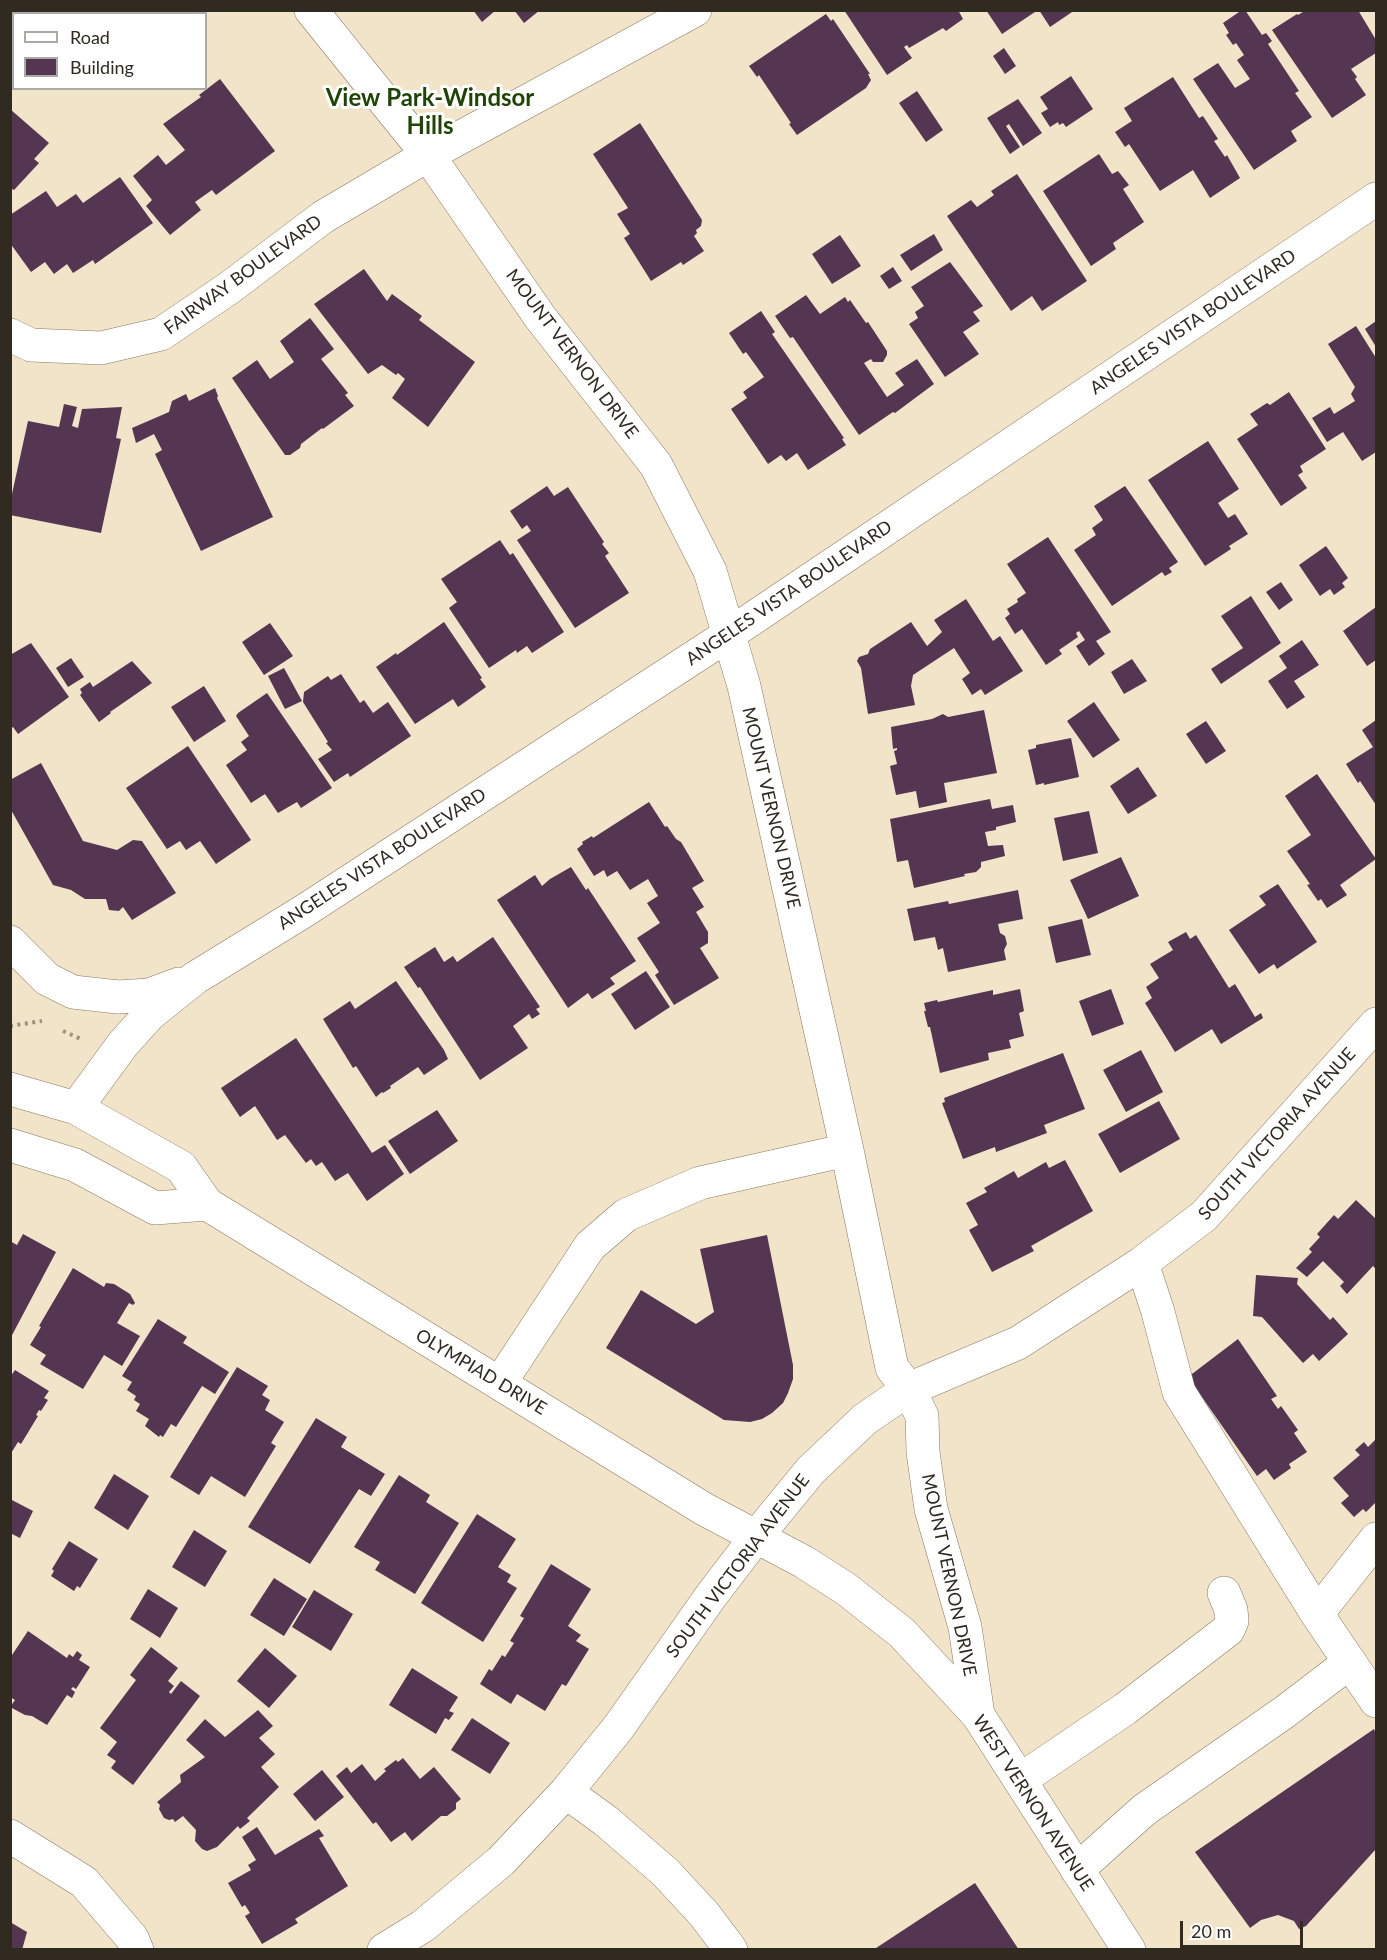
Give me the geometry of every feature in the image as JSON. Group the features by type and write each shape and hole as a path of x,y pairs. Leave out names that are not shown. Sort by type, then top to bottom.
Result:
{"street":[{"name":"MOUNT VERNON DRIVE","path":"311,10 428,155 540,317 657,465 710,571 744,686 847,1149 892,1368 909,1389 922,1416 923,1452 931,1509 965,1627 978,1715"},
{"name":"FAIRWAY BOULEVARD","path":"10,335 31,345 101,348 161,334 229,288 323,217 428,155 695,10"},
{"name":"ANGELES VISTA BOULEVARD","path":"76,1108 123,1044 150,1014 195,978 314,904 728,634 1377,199"},
{"name":"ANGELES VISTA BOULEVARD","path":"10,942 47,979 73,992 118,997 149,995 195,978"},
{"name":"SOUTH VICTORIA AVENUE","path":"384,1950 423,1926 501,1861 566,1792 618,1728 711,1596 756,1537 811,1470 865,1419 909,1389 1018,1343 1142,1263 1204,1216 1377,1024"},
{"name":"OLYMPIAD DRIVE","path":"10,1089 76,1108 181,1167 207,1204 704,1509 756,1537"},
{"path":"10,1145 75,1165 155,1208 207,1204"},
{"path":"500,1383 590,1246 626,1215 700,1183 847,1149"},
{"path":"1142,1263 1158,1312 1179,1392 1317,1614 1377,1701"},
{"name":"WEST VERNON AVENUE","path":"756,1537 804,1562 838,1584 902,1633 978,1715 1129,1950"},
{"path":"1317,1614 1377,1539"},
{"path":"1020,1780 1125,1709 1228,1630 1232,1621 1224,1593"},
{"path":"1077,1870 1144,1810 1286,1711 1350,1662"},
{"path":"566,1792 606,1821 665,1872 705,1914 731,1950"},
{"path":"10,1836 84,1882 132,1938 137,1950"}],"path":[{"path":"10,1026 41,1021 52,1026"},
{"path":"62,1030 91,1043"}],"building":[{"path":"70,10 92,10 90,12 68,12"},
{"path":"104,10 178,10 179,12 102,12"},
{"path":"473,10 496,10 482,22"},
{"path":"514,10 540,10 524,23"},
{"path":"844,10 958,10 963,19 946,31 943,28 909,48 907,45 904,47 912,58 887,75"},
{"path":"986,10 1038,10 1002,34"},
{"path":"1039,10 1075,10 1050,27"},
{"path":"1245,10 1262,35 1266,33 1272,41 1268,44 1299,91 1295,93 1312,117 1291,131 1297,141 1254,170 1193,79 1218,63 1235,88 1250,79 1237,60 1244,55 1236,43 1233,45 1226,35 1229,33 1223,23"},
{"path":"1306,10 1358,10 1376,40 1376,53 1351,69 1366,95 1332,118 1272,30"},
{"path":"826,14 831,21 833,19 870,74 868,74 871,80 866,88 797,135 759,75 757,77 749,66"},
{"path":"1004,48 1016,66 1005,74 993,56"},
{"path":"1071,76 1093,109 1066,127 1063,123 1059,125 1058,122 1050,127 1041,113 1048,109 1040,97"},
{"path":"1173,77 1199,118 1203,116 1218,139 1214,141 1225,157 1227,155 1240,178 1210,198 1193,170 1160,191 1129,144 1125,147 1115,132 1132,121 1124,108"},
{"path":"220,79 275,151 216,195 212,190 195,202 201,210 170,235 146,206 152,200 133,176 158,155 166,165 185,150 163,124 201,97 199,95"},
{"path":"917,91 943,130 926,142 899,103"},
{"path":"1018,99 1042,133 1023,146 1009,124 1006,126 1020,147 1010,154 987,118"},
{"path":"10,109 49,143 34,159 39,163 14,190 10,188"},
{"path":"640,123 702,220 694,236 704,251 683,265 681,262 651,281 624,238 630,234 617,214 628,208 593,154"},
{"path":"1099,154 1112,174 1118,171 1129,185 1123,189 1144,222 1113,243 1116,249 1091,266 1043,191"},
{"path":"1017,174 1087,281 1042,311 1032,296 1011,311 947,216 971,200 977,207 994,195 991,191"},
{"path":"120,177 153,223 95,264 93,260 73,273 67,264 54,274 45,262 31,272 10,243 10,215 46,191 57,207 76,194 83,203"},
{"path":"934,234 943,250 911,271 900,255"},
{"path":"840,235 861,266 832,284 812,254"},
{"path":"950,262 983,306 973,312 980,321 963,332 979,354 945,377 909,324 918,318 915,312 924,306 911,287"},
{"path":"893,267 902,281 889,289 880,276"},
{"path":"364,269 387,301 392,294 422,316 419,320 475,362 428,427 392,398 405,379 382,365 368,374 314,304"},
{"path":"806,295 820,314 845,297 848,302 850,300 866,323 868,322 887,351 887,355 883,362 873,362 871,359 864,363 887,397 904,385 895,373 917,359 934,384 895,413 893,412 859,435 793,337 790,338 775,316"},
{"path":"761,311 775,332 772,334 844,438 842,439 846,445 808,470 797,453 786,461 781,455 768,464 731,409 747,398 743,392 764,377 746,352 743,354 729,333"},
{"path":"310,318 334,349 321,359 348,393 345,395 354,406 301,444 300,448 290,455 285,455 232,378 257,360 270,379 294,362 280,341"},
{"path":"1376,321 1376,347 1365,329"},
{"path":"1356,326 1376,358 1376,452 1362,461 1343,432 1327,442 1312,418 1330,407 1334,414 1355,401 1351,394 1355,387 1328,344"},
{"path":"215,388 217,398 273,517 201,551 155,454 162,450 154,434 136,443 132,428 169,412 172,401 186,394 189,401"},
{"path":"1289,392 1326,449 1300,466 1303,472 1298,475 1307,488 1281,506 1237,439 1258,425 1250,414 1267,403 1270,405"},
{"path":"64,404 77,407 72,426 78,428 82,409 122,407 116,438 121,439 101,533 10,515 10,503 28,421 59,427"},
{"path":"1208,441 1239,489 1218,503 1228,518 1235,514 1248,534 1229,546 1231,549 1205,566 1148,480"},
{"path":"547,486 554,496 568,487 604,542 602,544 609,553 605,556 629,593 575,628 517,540 531,531 527,525 522,529 510,511"},
{"path":"1125,486 1178,562 1169,568 1172,572 1165,576 1162,572 1112,606 1074,550 1096,535 1092,528 1103,520 1094,506"},
{"path":"1048,537 1111,632 1096,641 1105,654 1089,666 1076,646 1085,640 1079,631 1076,633 1078,637 1059,650 1062,654 1046,665 1022,629 1015,634 1005,618 1010,614 1007,609 1026,593 1007,564"},
{"path":"500,540 510,555 513,553 564,632 532,653 527,646 517,653 516,650 489,668 449,608 457,602 441,579"},
{"path":"1326,546 1348,578 1342,583 1345,587 1334,595 1330,589 1320,596 1299,565"},
{"path":"1281,582 1293,600 1279,610 1266,592"},
{"path":"1251,596 1281,643 1221,684 1211,669 1243,648 1221,616"},
{"path":"966,599 993,641 1000,636 1023,671 985,695 981,689 972,695 962,679 970,673 954,648 913,675 911,686 915,705 868,714 861,668 857,661 859,657 868,654 870,649 911,622 927,646 942,632 934,620"},
{"path":"1376,607 1376,660 1367,666 1343,631"},
{"path":"444,622 486,687 458,707 453,699 415,724 376,667"},
{"path":"270,623 293,656 264,675 242,642"},
{"path":"1302,640 1319,665 1294,681 1305,697 1287,709 1268,681 1287,668 1279,656"},
{"path":"31,643 69,697 18,734 13,727 10,729 10,655"},
{"path":"71,658 84,677 68,687 56,668"},
{"path":"1132,659 1147,681 1124,694 1111,672"},
{"path":"132,661 152,683 99,722 80,695 82,693 80,689 90,682 93,687"},
{"path":"284,668 302,701 285,709 268,676"},
{"path":"341,674 360,703 364,700 373,713 388,702 411,736 350,777 348,773 334,782 318,759 332,750 303,702 304,692 328,676 331,680"},
{"path":"204,686 226,721 194,742 171,707"},
{"path":"267,693 332,788 301,808 297,802 278,813 265,794 251,803 226,765 247,750 241,742 249,736 236,716"},
{"path":"1094,702 1120,740 1093,758 1067,721"},
{"path":"984,710 997,773 944,783 947,802 919,808 916,791 896,795 890,766 897,764 894,751 897,748 893,749 891,727 932,719 943,714 948,717"},
{"path":"1376,720 1376,805 1346,764 1373,747 1362,730"},
{"path":"1206,721 1226,751 1206,764 1186,734"},
{"path":"1071,738 1079,777 1036,785 1028,750 1036,748 1036,745"},
{"path":"188,746 251,840 216,864 200,841 186,850 180,841 167,849 126,788"},
{"path":"41,763 83,841 117,850 133,840 142,841 176,893 132,920 123,907 119,911 109,910 106,899 85,899 71,890 53,885 10,808 10,780"},
{"path":"1138,767 1157,796 1128,814 1110,786"},
{"path":"1317,774 1376,859 1340,885 1347,895 1327,908 1321,899 1318,901 1307,885 1310,884 1287,851 1311,835 1285,796"},
{"path":"990,799 992,809 1013,805 1016,822 985,832 988,846 1003,845 1005,856 981,862 981,867 976,872 964,874 965,876 914,888 908,860 897,862 890,819"},
{"path":"649,802 665,827 667,826 681,842 704,881 692,888 704,907 696,912 708,932 708,943 700,948 719,978 674,1005 655,975 659,972 637,938 660,923 647,903 658,896 648,879 630,890 617,871 607,877 604,870 594,876 577,849 583,844 582,842 592,836 593,838"},
{"path":"1089,811 1098,853 1063,861 1054,818"},
{"path":"1121,857 1139,896 1088,919 1070,880"},
{"path":"571,867 586,890 588,888 636,961 610,978 615,984 592,999 588,993 568,1008 497,900 535,875 542,886"},
{"path":"1278,884 1317,942 1277,969 1274,964 1259,974 1229,930 1266,905 1259,896"},
{"path":"1018,890 1023,919 998,924 1000,933 1005,936 1007,944 1004,950 1006,960 948,972 943,948 938,950 935,937 914,941 907,909 948,901 949,904"},
{"path":"1082,919 1091,955 1056,963 1048,927"},
{"path":"1186,932 1190,939 1196,935 1229,988 1235,984 1255,1017 1261,1013 1263,1018 1221,1044 1212,1029 1175,1052 1145,1003 1152,998 1146,987 1159,978 1150,964 1173,950 1168,942"},
{"path":"493,937 540,1007 536,1009 540,1014 532,1019 529,1014 513,1026 528,1048 480,1080 420,987 418,988 404,967 435,947 444,962 453,956 457,962"},
{"path":"646,971 670,1007 635,1030 611,994"},
{"path":"396,981 448,1059 424,1075 418,1067 376,1097 356,1066 353,1068 323,1019 350,1001 355,1009"},
{"path":"1020,989 1024,1011 1019,1013 1024,1036 1009,1040 1011,1048 988,1053 989,1060 940,1073 924,1003 993,990 993,995"},
{"path":"1111,989 1124,1024 1092,1036 1079,1001"},
{"path":"296,1038 372,1153 385,1145 404,1174 367,1201 348,1173 335,1181 322,1162 316,1166 311,1159 306,1163 285,1135 277,1140 255,1106 240,1117 221,1088"},
{"path":"1141,1050 1163,1092 1126,1112 1103,1070"},
{"path":"1063,1053 1085,1109 1044,1125 1047,1133 996,1152 995,1147 963,1159 942,1103 945,1102 944,1098"},
{"path":"1159,1101 1180,1139 1120,1173 1098,1134"},
{"path":"437,1110 458,1141 410,1174 388,1141"},
{"path":"1065,1160 1093,1211 1031,1246 1034,1251 992,1272 969,1230 978,1225 966,1203 987,1192 984,1188 1014,1171 1018,1178 1046,1162 1049,1168"},
{"path":"1356,1200 1376,1219 1376,1269 1373,1266 1347,1294 1340,1286 1344,1282 1323,1261 1307,1277 1296,1268 1312,1252 1309,1249 1320,1237 1317,1234 1334,1215 1338,1219"},
{"path":"23,1234 56,1252 10,1339 10,1241 17,1245"},
{"path":"767,1235 793,1365 793,1379 788,1393 783,1403 772,1413 750,1422 724,1420 606,1348 641,1290 696,1324 714,1312 700,1249"},
{"path":"73,1268 104,1287 106,1283 114,1284 130,1294 135,1303 133,1305 129,1303 117,1323 140,1336 122,1366 104,1355 83,1389 40,1364 46,1355 30,1345"},
{"path":"1256,1275 1298,1278 1297,1284 1330,1320 1333,1317 1348,1334 1319,1361 1313,1354 1303,1363 1262,1317 1253,1316"},
{"path":"158,1319 187,1337 183,1343 229,1372 215,1394 202,1386 176,1427 171,1424 163,1437 160,1435 159,1437 145,1426 149,1419 136,1411 140,1404 134,1400 136,1396 127,1390 132,1382 122,1376"},
{"path":"1238,1339 1277,1396 1271,1399 1278,1409 1281,1406 1298,1430 1294,1433 1307,1452 1289,1464 1291,1468 1274,1480 1266,1469 1257,1476 1188,1377"},
{"path":"237,1367 268,1386 262,1395 270,1400 265,1410 284,1422 271,1443 276,1446 245,1497 211,1476 199,1495 170,1477"},
{"path":"15,1370 49,1391 44,1398 48,1400 41,1411 39,1410 36,1415 38,1416 21,1444 18,1442 10,1455 10,1377"},
{"path":"316,1418 347,1437 341,1447 385,1474 371,1496 359,1489 310,1564 248,1527"},
{"path":"1376,1439 1376,1502 1366,1512 1363,1509 1354,1517 1341,1503 1349,1496 1333,1478 1360,1455 1355,1450 1364,1442 1368,1447"},
{"path":"114,1474 149,1496 128,1530 94,1508"},
{"path":"399,1475 430,1495 426,1502 459,1523 415,1594 375,1570 380,1562 354,1547"},
{"path":"10,1499 33,1511 20,1538 10,1533"},
{"path":"477,1514 516,1539 498,1567 511,1575 507,1582 517,1588 483,1642 421,1603"},
{"path":"194,1530 227,1551 205,1587 172,1567"},
{"path":"69,1541 98,1559 80,1588 77,1586 74,1591 51,1576 54,1571 52,1569"},
{"path":"551,1564 591,1589 568,1626 581,1635 576,1641 589,1649 566,1686 562,1684 545,1711 517,1694 511,1704 480,1684 489,1669 492,1671 502,1655 505,1657 514,1643 510,1641 524,1618 520,1616"},
{"path":"274,1578 307,1599 284,1636 250,1615"},
{"path":"148,1589 178,1608 160,1638 130,1619"},
{"path":"314,1590 353,1614 331,1651 292,1627"},
{"path":"28,1631 67,1658 69,1654 73,1657 77,1651 82,1655 79,1660 90,1667 76,1689 73,1687 71,1689 75,1692 72,1698 67,1695 47,1725 10,1707 15,1700 10,1697 10,1658"},
{"path":"151,1647 178,1668 168,1681 174,1686 169,1692 171,1694 181,1681 200,1696 133,1785 111,1768 116,1761 107,1755 117,1742 100,1728 136,1680 130,1675"},
{"path":"265,1648 297,1676 269,1708 237,1681"},
{"path":"412,1668 458,1697 449,1711 454,1713 449,1720 445,1718 436,1734 389,1705"},
{"path":"258,1710 273,1726 259,1738 275,1754 261,1767 279,1787 247,1818 250,1821 240,1829 238,1826 217,1847 207,1851 195,1841 196,1830 183,1816 175,1822 173,1819 164,1818 157,1802 181,1782 180,1775 205,1757 186,1740 205,1719 225,1737"},
{"path":"472,1718 510,1743 490,1774 451,1750"},
{"path":"1374,1729 1376,1734 1376,1849 1306,1926 1299,1929 1294,1921 1278,1915 1261,1920 1250,1928 1195,1852"},
{"path":"403,1758 420,1779 434,1767 461,1799 456,1803 456,1809 447,1816 441,1816 412,1841 405,1832 391,1842 376,1822 373,1824 336,1776 347,1767 351,1773 362,1764 375,1781 386,1771 384,1769"},
{"path":"322,1770 344,1797 315,1821 293,1794"},
{"path":"257,1827 275,1855 319,1829 324,1836 319,1838 348,1886 295,1919 298,1923 262,1944 245,1916 250,1913 245,1905 242,1907 228,1883 251,1870 248,1865 256,1860 242,1837"},
{"path":"975,1883 1019,1950 873,1950"},
{"path":"10,1922 27,1932 22,1950 10,1950"}],"district":[{"name":"View Park-Windsor Hills","path":"430,112"}]}
